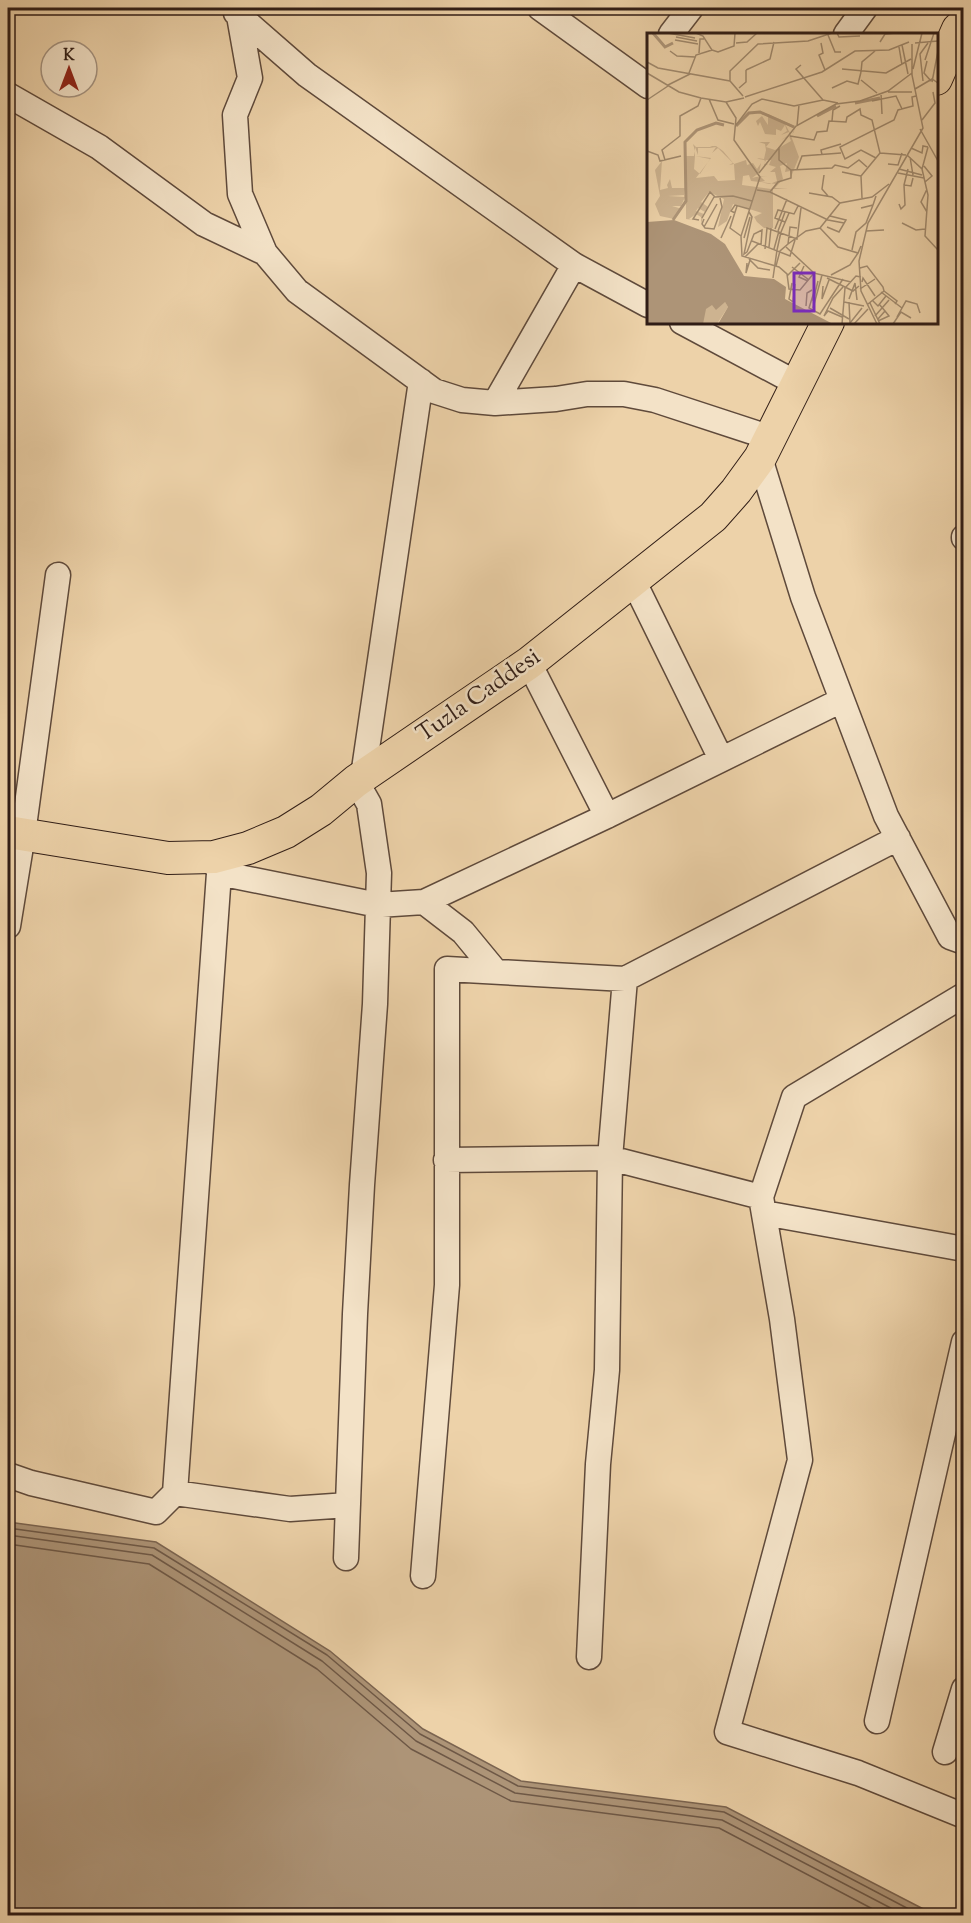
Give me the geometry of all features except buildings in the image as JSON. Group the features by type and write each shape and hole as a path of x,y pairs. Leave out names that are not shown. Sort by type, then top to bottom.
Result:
{"main road":[{"path":"938,74 958,29 963,24"},
{"name":"Tuzla Caddesi","path":"15,833 216,865 286,832 321,810 359,778 529,663 713,517 736,491 765,448 827,324"}],"street":[{"path":"540,8 645,78"},
{"path":"672,33 691,8"},
{"path":"847,33 865,8"},
{"path":"238,10 250,78 235,116 240,194 265,253 297,291 434,391 462,400 495,403 556,399 587,394 624,394 655,400 765,448 803,597 886,816 950,937 963,942"},
{"path":"238,10 307,75 574,265 647,303"},
{"path":"8,95 99,147 204,224 265,253"},
{"path":"495,403 574,265"},
{"path":"686,324 798,384"},
{"path":"346,1558 355,1314 375,1004 379,873 369,804 359,778 421,381"},
{"path":"8,926 15,833 58,575"},
{"path":"633,580 721,759"},
{"path":"529,663 608,816"},
{"path":"8,1474 31,1483 156,1512 175,1493 216,865 378,905 424,902 608,816 842,700"},
{"path":"423,1576 447,1285 447,969 625,979 898,838"},
{"path":"424,902 463,932 496,972"},
{"path":"589,1657 598,1464 607,1370 610,1158 625,979"},
{"path":"963,995 794,1097 762,1205 782,1319 800,1460 727,1732 858,1773 963,1816"},
{"path":"446,1160 610,1158 762,1205 963,1249"},
{"path":"877,1721 963,1342"},
{"path":"175,1493 290,1509 348,1505"},
{"path":"945,1752 963,1689"}],"water":[{"path":"8,1522 156,1542 330,1651 423,1729 521,1781 726,1807 935,1915 8,1915"}]}
